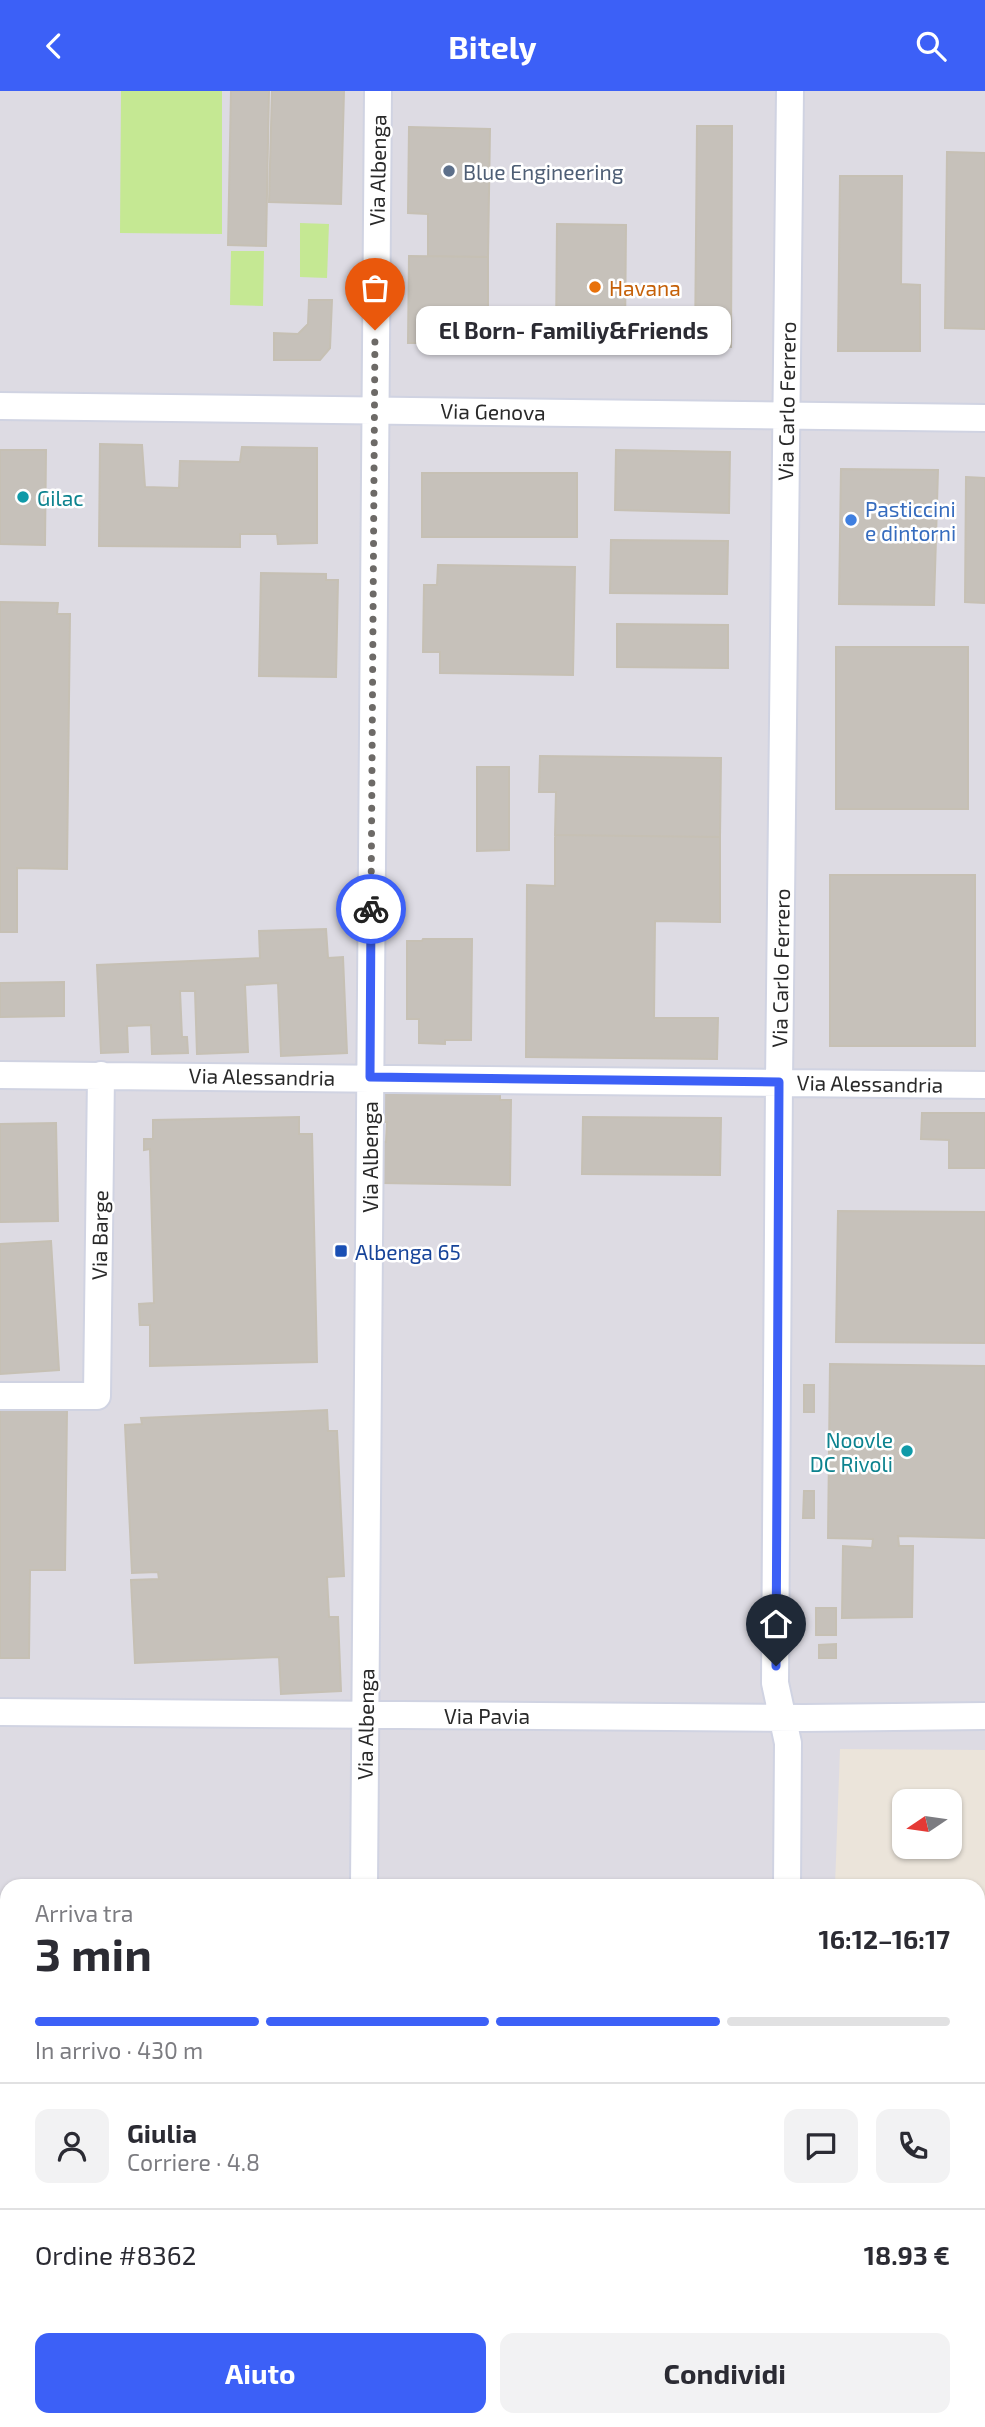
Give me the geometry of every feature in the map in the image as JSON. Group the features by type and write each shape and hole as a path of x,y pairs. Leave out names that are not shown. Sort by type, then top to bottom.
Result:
{"street":[{"name":"Via Albenga","path":"363,1879 378,91"},
{"name":"Via Carlo Ferrero","path":"787,1879 788,1743 775,1683 790,91"},
{"name":"Via Genova","path":"0,406 985,418"},
{"name":"Via Alessandria","path":"0,1075 985,1085"},
{"name":"Via Barge","path":"0,1396 97,1396 102,1075"},
{"name":"Via Pavia","path":"0,1712 981,1717"}],"shaded area":[{"path":"0,91 985,91 985,1750 840,1749 835,1879 0,1879"}],"green space":[{"path":"121,91 222,91 222,234 120,233"},
{"path":"300,223 329,224 327,278 300,277"},
{"path":"231,251 264,251 263,306 230,305"}],"building":[{"path":"231,91 269,91 266,246 228,245"},
{"path":"272,91 344,91 341,204 269,202"},
{"path":"697,126 732,126 731,347 695,346"},
{"name":"Blue Engineering","path":"409,127 490,129 488,257 428,256 428,214 408,213"},
{"path":"947,152 985,153 985,329 945,328"},
{"path":"840,176 902,176 901,284 920,285 920,351 838,351"},
{"path":"557,224 626,225 625,337 556,337"},
{"path":"409,256 488,257 488,343 408,343"},
{"path":"309,300 332,300 330,348 320,360 274,360 274,333 298,334 308,324"},
{"path":"100,444 142,445 145,487 179,488 180,461 240,462 242,447 317,448 317,543 278,544 277,534 240,534 240,547 99,546"},
{"name":"Gilac","path":"0,450 46,450 45,545 0,544"},
{"path":"616,450 730,452 729,513 615,510"},
{"path":"841,469 938,470 934,605 839,604"},
{"path":"422,473 577,473 577,537 422,537"},
{"path":"966,477 985,478 985,603 965,602"},
{"path":"611,540 728,541 727,594 610,593"},
{"path":"438,565 575,567 573,675 440,673 440,652 423,652 424,585 437,585"},
{"path":"261,573 326,574 326,580 338,580 336,677 259,676"},
{"path":"0,602 58,603 57,614 70,614 67,869 17,868 17,932 0,932"},
{"path":"617,624 728,625 728,668 617,667"},
{"path":"836,647 968,647 968,809 836,809"},
{"path":"540,756 721,758 720,837 555,835 556,792 539,792"},
{"path":"477,767 509,767 509,850 477,851"},
{"path":"555,835 720,837 720,922 655,921 654,1018 718,1018 717,1059 526,1057 527,885 555,886"},
{"path":"830,875 975,875 975,1046 830,1046"},
{"path":"326,929 328,958 343,957 347,1053 281,1056 278,983 245,985 248,1052 197,1054 195,991 180,991 182,1037 187,1037 188,1053 152,1054 151,1025 127,1026 128,1052 101,1053 97,965 260,958 259,931"},
{"path":"472,939 471,1040 445,1040 445,1044 419,1043 419,1019 407,1019 407,941"},
{"path":"64,982 64,1016 0,1017 0,983"},
{"path":"381,1092 500,1094 500,1100 511,1100 510,1185 381,1183 382,1142 386,1142 387,1122 381,1122"},
{"path":"922,1113 985,1113 985,1168 949,1168 949,1140 921,1139"},
{"path":"299,1117 299,1134 312,1134 317,1362 150,1366 150,1325 140,1325 139,1304 154,1303 150,1149 144,1150 144,1139 153,1139 153,1120"},
{"path":"583,1117 721,1118 720,1175 582,1174"},
{"path":"56,1123 58,1221 0,1222 0,1124"},
{"path":"838,1211 985,1212 985,1343 836,1342"},
{"path":"51,1241 59,1370 0,1374 0,1244"},
{"name":"Noovle DC Rivoli","path":"830,1364 985,1366 985,1538 898,1536 899,1546 913,1546 912,1617 842,1618 843,1546 872,1548 873,1539 828,1538"},
{"path":"804,1385 814,1385 814,1412 804,1412"},
{"path":"0,1409 67,1410 65,1570 30,1570 29,1658 0,1658"},
{"path":"327,1410 328,1431 337,1431 344,1576 327,1577 329,1617 338,1617 341,1691 281,1694 279,1657 135,1663 131,1580 159,1579 158,1572 132,1573 125,1425 142,1424 141,1418"},
{"path":"804,1491 814,1491 814,1518 803,1518"},
{"path":"816,1608 836,1608 836,1635 816,1635"},
{"path":"836,1644 836,1658 819,1658 819,1645"}],"way so far":[{"path":"371,909 375,330"}],"place":[{"name":"Blue Engineering","path":"449,171"},
{"name":"Havana","path":"595,287"},
{"name":"El Born- Familiy&Friends","path":"375,330"},
{"name":"Gilac","path":"23,497"},
{"name":"Pasticcini e dintorni","path":"851,520"},
{"name":"Albenga 65","path":"341,1251"},
{"name":"Noovle DC Rivoli","path":"907,1451"}],"route":[{"path":"371,909 370,1077 779,1082 776,1666"}]}
